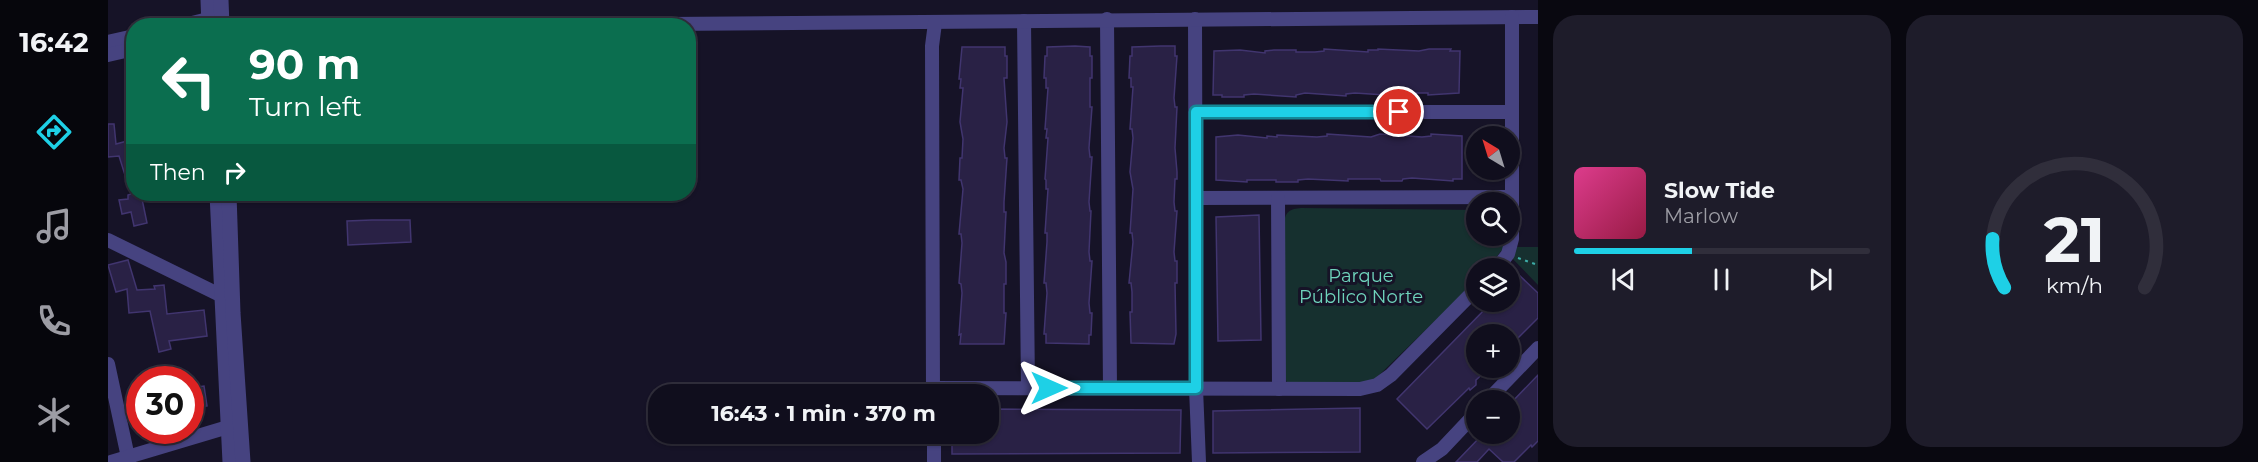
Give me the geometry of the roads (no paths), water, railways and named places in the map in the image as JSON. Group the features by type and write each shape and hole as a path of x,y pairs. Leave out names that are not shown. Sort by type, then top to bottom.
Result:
{"street":[{"path":"208,0 216,18"},
{"path":"220,18 221,0"},
{"path":"1512,17 1512,192"},
{"path":"696,24 1538,18"},
{"path":"1195,19 1196,388 1199,462"},
{"path":"1107,20 1110,388"},
{"path":"1024,21 1028,388"},
{"path":"933,384 932,46 935,23"},
{"path":"108,42 126,38"},
{"path":"108,55 126,51"},
{"path":"1196,112 1512,112"},
{"path":"1197,198 1466,197"},
{"path":"1278,198 1279,389"},
{"path":"217,201 230,462"},
{"path":"228,201 243,462"},
{"path":"108,240 222,296"},
{"path":"999,389 1360,389 1377,385 1391,375 1466,300"},
{"path":"1498,390 1538,348"},
{"path":"108,364 128,460"},
{"path":"1423,462 1442,448 1466,423"},
{"path":"111,462 128,460 228,428"},
{"path":"934,444 934,462"}],"park label":[{"name":"Parque Público Norte","path":"1361,286"}]}
